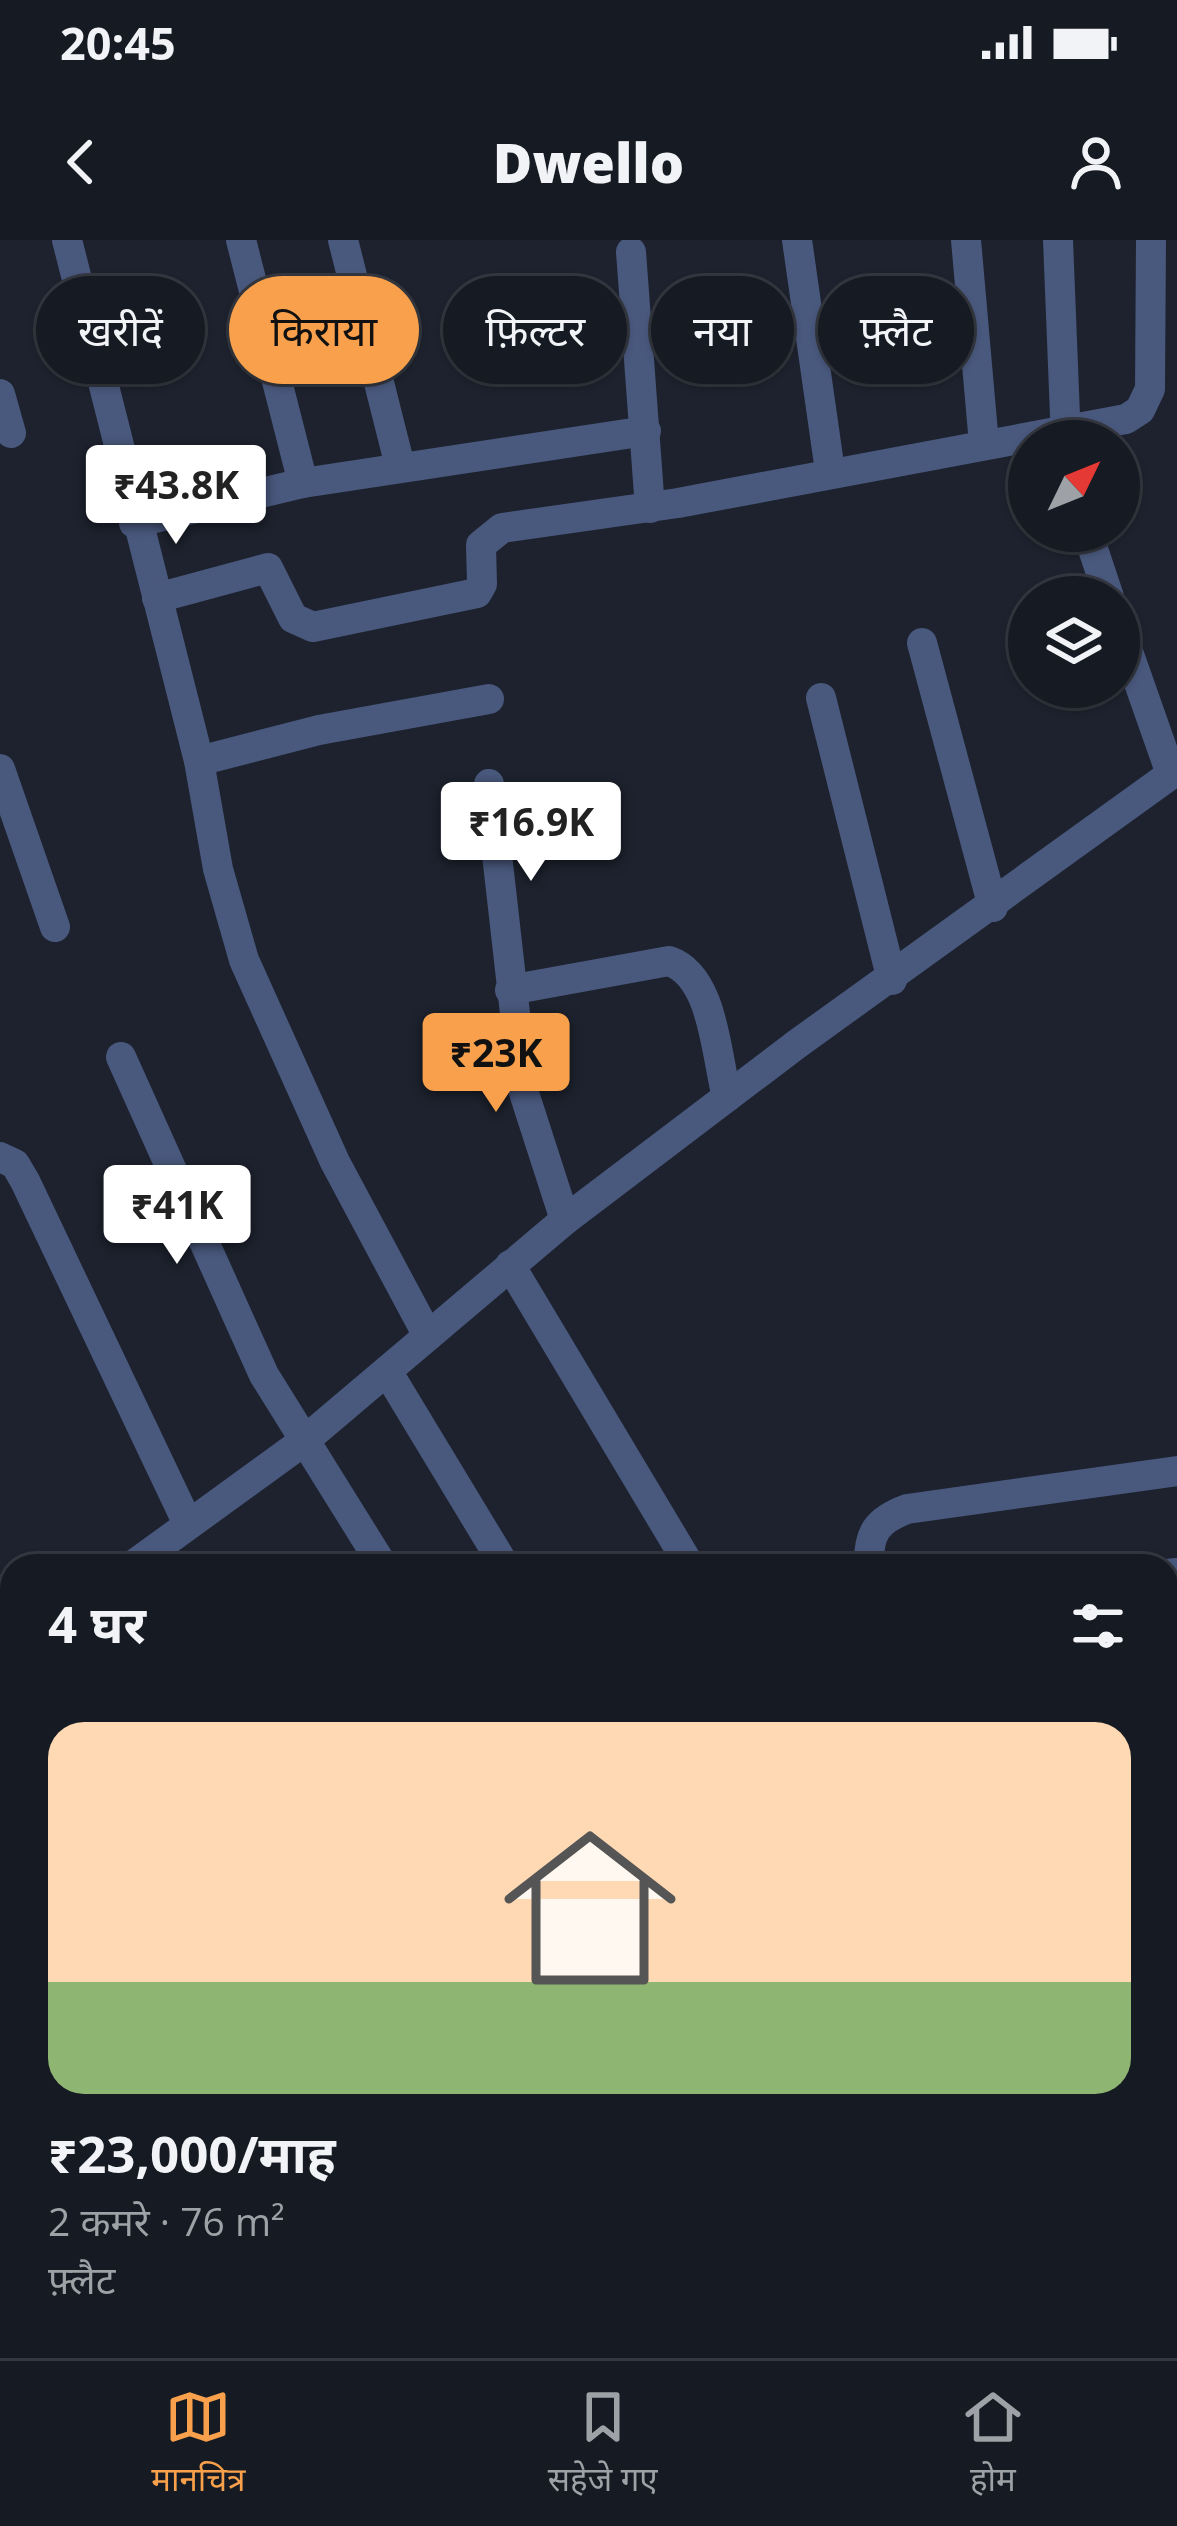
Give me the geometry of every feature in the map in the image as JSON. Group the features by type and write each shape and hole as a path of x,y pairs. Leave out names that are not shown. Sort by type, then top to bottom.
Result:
{"street":[{"path":"67,240 134,523 199,761 218,869 244,960 343,1178 428,1336"},
{"path":"241,240 303,483"},
{"path":"344,240 400,466"},
{"path":"797,240 830,471"},
{"path":"966,240 984,444"},
{"path":"1058,240 1065,420"},
{"path":"1122,420 1145,403 1150,389 1151,240"},
{"path":"631,252 650,508"},
{"path":"0,394 11,433"},
{"path":"134,523 303,483 646,430"},
{"path":"157,598 268,568 292,618 313,627 477,593 482,584 481,545 502,528 650,508 1008,442"},
{"path":"922,643 993,907"},
{"path":"148,1554 304,1441 565,1220 1174,772 1140,682"},
{"path":"821,698 892,980"},
{"path":"199,761 319,730 489,699"},
{"path":"0,769 13,850 55,927"},
{"path":"489,784 524,1093 565,1220"},
{"path":"510,990 669,961 684,966 698,980 727,1097"},
{"path":"121,1057 264,1375 375,1554"},
{"path":"0,1157 15,1164 26,1181 179,1531 183,1554"},
{"path":"510,1265 683,1554"},
{"path":"387,1372 498,1554"},
{"path":"870,1554 873,1530 886,1517 907,1509 1177,1471"}]}
